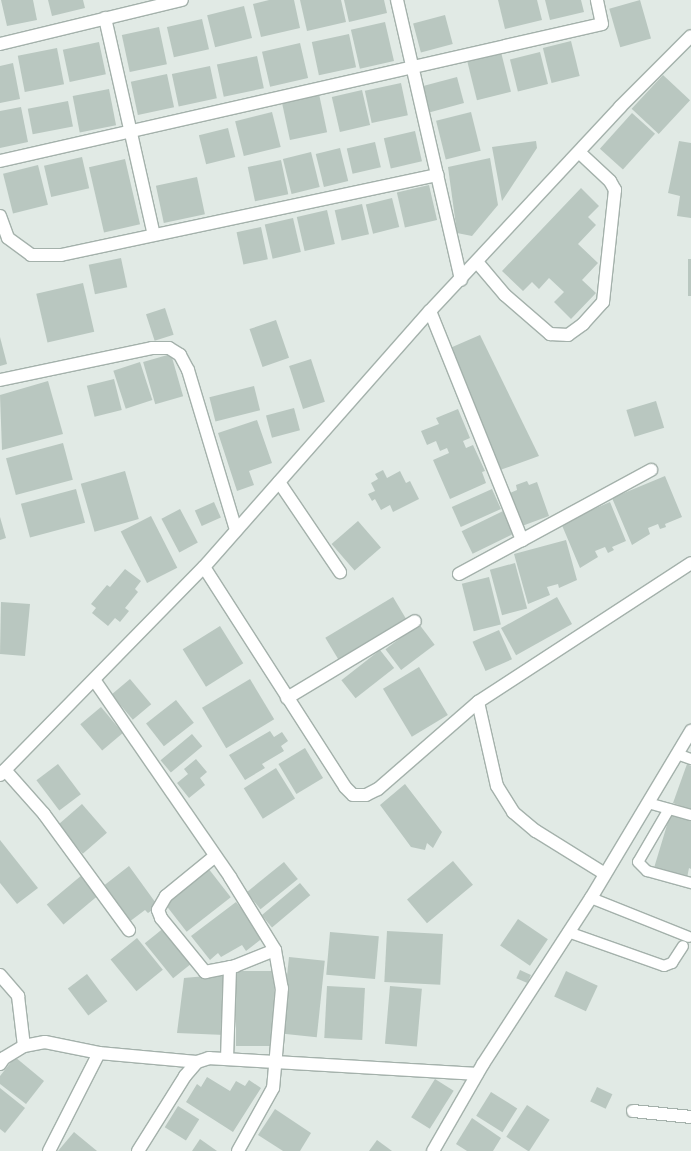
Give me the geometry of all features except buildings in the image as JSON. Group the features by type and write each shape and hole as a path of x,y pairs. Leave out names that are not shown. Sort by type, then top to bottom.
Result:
{"street":[{"path":"0,44 182,0"},
{"path":"398,0 461,280"},
{"path":"0,161 602,24 597,0"},
{"path":"105,18 132,131 154,235"},
{"path":"129,930 44,814 2,772 95,681 204,567 430,311 461,280 579,152 691,36"},
{"path":"477,262 505,295 550,334 568,335 583,324 603,302 615,190 610,181 579,152"},
{"path":"0,216 8,238 31,255 61,254 438,175"},
{"path":"430,311 522,540"},
{"path":"0,380 152,348 169,348 180,355 188,370 236,530"},
{"path":"459,574 651,470"},
{"path":"278,482 340,572"},
{"path":"204,567 287,698 353,795 366,796 378,789 478,702 691,563"},
{"path":"287,698 415,621"},
{"path":"95,681 214,857 230,877 275,950 282,988 277,1062 273,1088 238,1151"},
{"path":"478,702 497,786 513,812 536,831 605,874"},
{"path":"433,1151 477,1074 591,898 691,731"},
{"path":"214,857 166,896 158,910 161,918 205,972 230,967 275,950"},
{"path":"227,1060 230,967"},
{"path":"0,974 18,996 24,1046"},
{"path":"0,1064 4,1058 24,1046 45,1042 99,1053 197,1062 209,1058 477,1074"},
{"path":"49,1151 99,1053"},
{"path":"138,1151 184,1076 197,1062"},
{"path":"633,1111 691,1117"}],"lane":[{"path":"677,754 691,760"},
{"path":"648,803 691,815"},
{"path":"669,809 638,862 647,871 691,883"},
{"path":"591,898 689,937"},
{"path":"568,932 664,966 672,963 683,946"}]}
